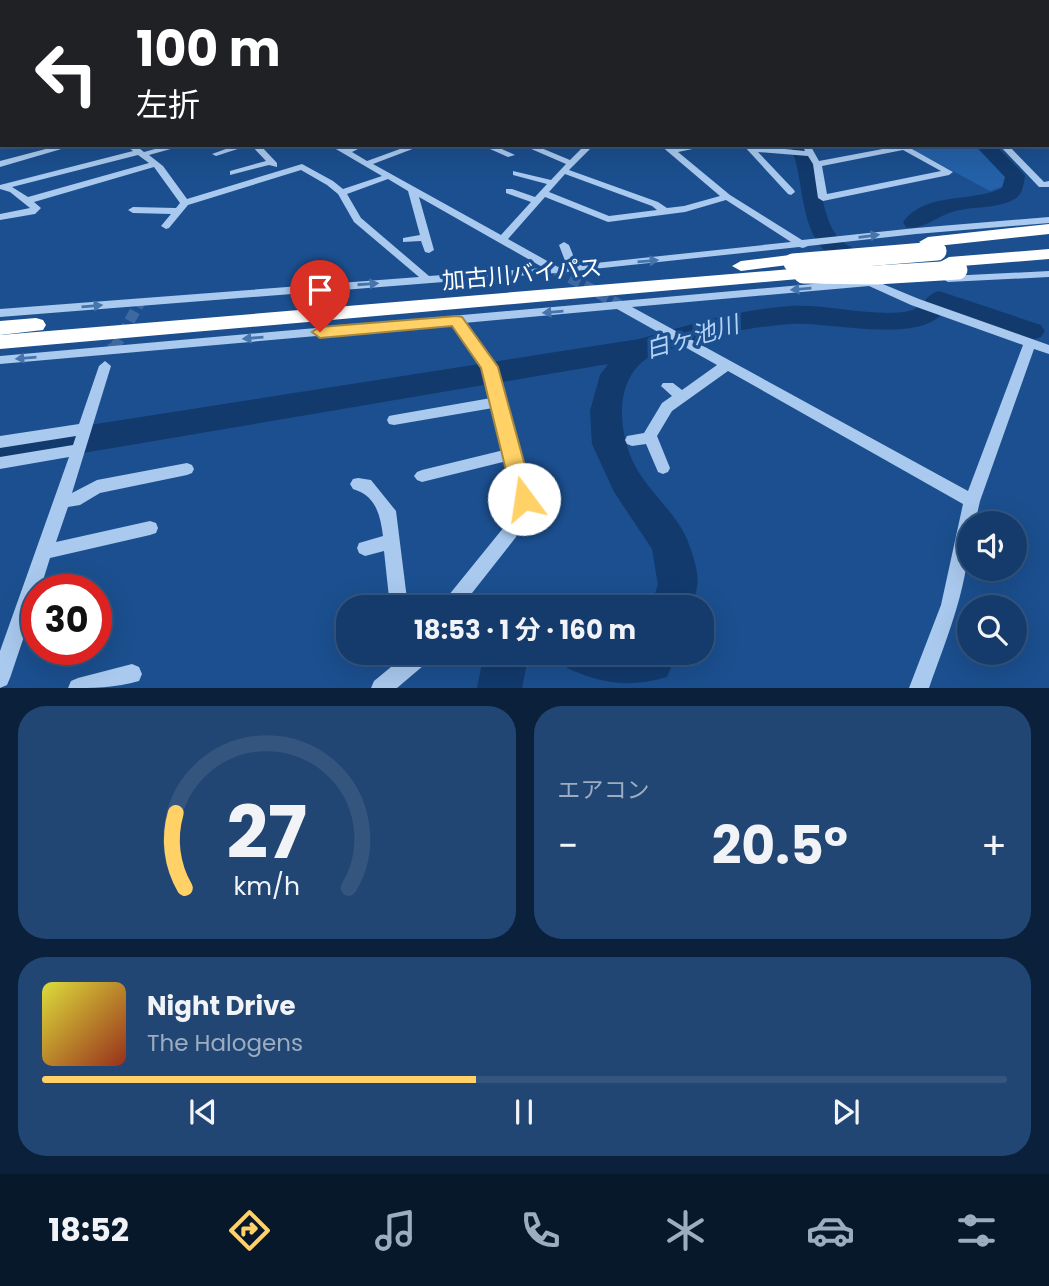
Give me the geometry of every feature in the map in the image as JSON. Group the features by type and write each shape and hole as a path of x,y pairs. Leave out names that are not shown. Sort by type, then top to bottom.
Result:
{"highway":[{"path":"795,265 876,275 1049,229"},
{"name":"加古川バイパス","path":"943,256 1049,242"},
{"name":"加古川バイパス","path":"0,328 728,268 943,256 1049,254"},
{"path":"943,256 1049,265"},
{"name":"加古川バイパス","path":"0,342 795,265"}],"street":[{"path":"0,164 64,147"},
{"path":"133,147 156,164 182,207"},
{"path":"1,187 171,147"},
{"path":"216,153 238,147"},
{"path":"258,147 273,159 281,172"},
{"path":"336,147 556,270"},
{"path":"345,152 357,147"},
{"path":"366,164 413,147"},
{"path":"488,147 507,158 525,147"},
{"path":"530,147 571,163"},
{"path":"503,239 588,147"},
{"path":"748,147 812,154"},
{"path":"748,147 791,192"},
{"path":"807,147 817,164 822,198 948,172 905,148"},
{"path":"817,164 909,147"},
{"path":"1005,147 1042,185 1049,184"},
{"path":"668,148 727,197 869,283 1049,350"},
{"path":"233,173 273,159"},
{"path":"26,201 156,164"},
{"path":"132,210 182,207 302,167 342,193 357,220 424,276"},
{"path":"563,171 655,204 666,212"},
{"path":"516,173 553,183"},
{"path":"342,193 389,176"},
{"path":"777,177 790,177"},
{"path":"0,217 32,212 36,208 13,190 1,187"},
{"path":"412,189 429,250"},
{"path":"509,191 540,197 608,219 666,212 727,197"},
{"path":"166,226 182,207"},
{"path":"988,225 988,217 1049,212"},
{"path":"0,313 556,270 1049,220"},
{"path":"407,240 426,237"},
{"path":"564,245 573,268"},
{"path":"0,360 101,359 128,349 869,283 1049,274"},
{"path":"620,305 972,501"},
{"path":"457,321 491,374 524,499 510,532 460,595"},
{"path":"919,688 950,604 972,501 1030,344"},
{"path":"0,678 4,655 62,501 84,429 101,359"},
{"path":"663,468 651,438 667,407 727,365"},
{"path":"668,386 682,397"},
{"path":"394,419 412,424 498,402"},
{"path":"0,442 84,429"},
{"path":"632,440 651,438"},
{"path":"0,463 76,450"},
{"path":"422,476 512,454"},
{"path":"62,501 74,500 97,487 162,481 187,469"},
{"path":"358,484 366,485 388,511 398,595"},
{"path":"44,552 150,528"},
{"path":"365,548 391,542"},
{"path":"381,688 402,665"},
{"path":"78,688 132,674"}],"shaded area":[{"path":"976,147 1006,178 1004,186 990,191 915,151 914,148"}],"waterway":[{"path":"800,147 809,170 819,225 825,237 841,253 869,264"},
{"name":"白ヶ池川","path":"914,222 926,213 961,202 1005,196 1012,191 1015,176 986,147"},
{"name":"白ヶ池川","path":"640,349 722,324 792,315 849,317 887,322 916,319 930,312 939,299 1031,331"},
{"path":"0,453 640,349"},
{"name":"白ヶ池川","path":"640,349 615,375 606,411 608,444 626,482 670,544 678,585 674,595"},
{"name":"白ヶ池川","path":"499,688 503,665"}],"tunnel":[{"path":"556,270 620,305"},
{"path":"114,349 140,302"}],"route":[{"path":"320,332 457,321 489,367 524,499"}]}
